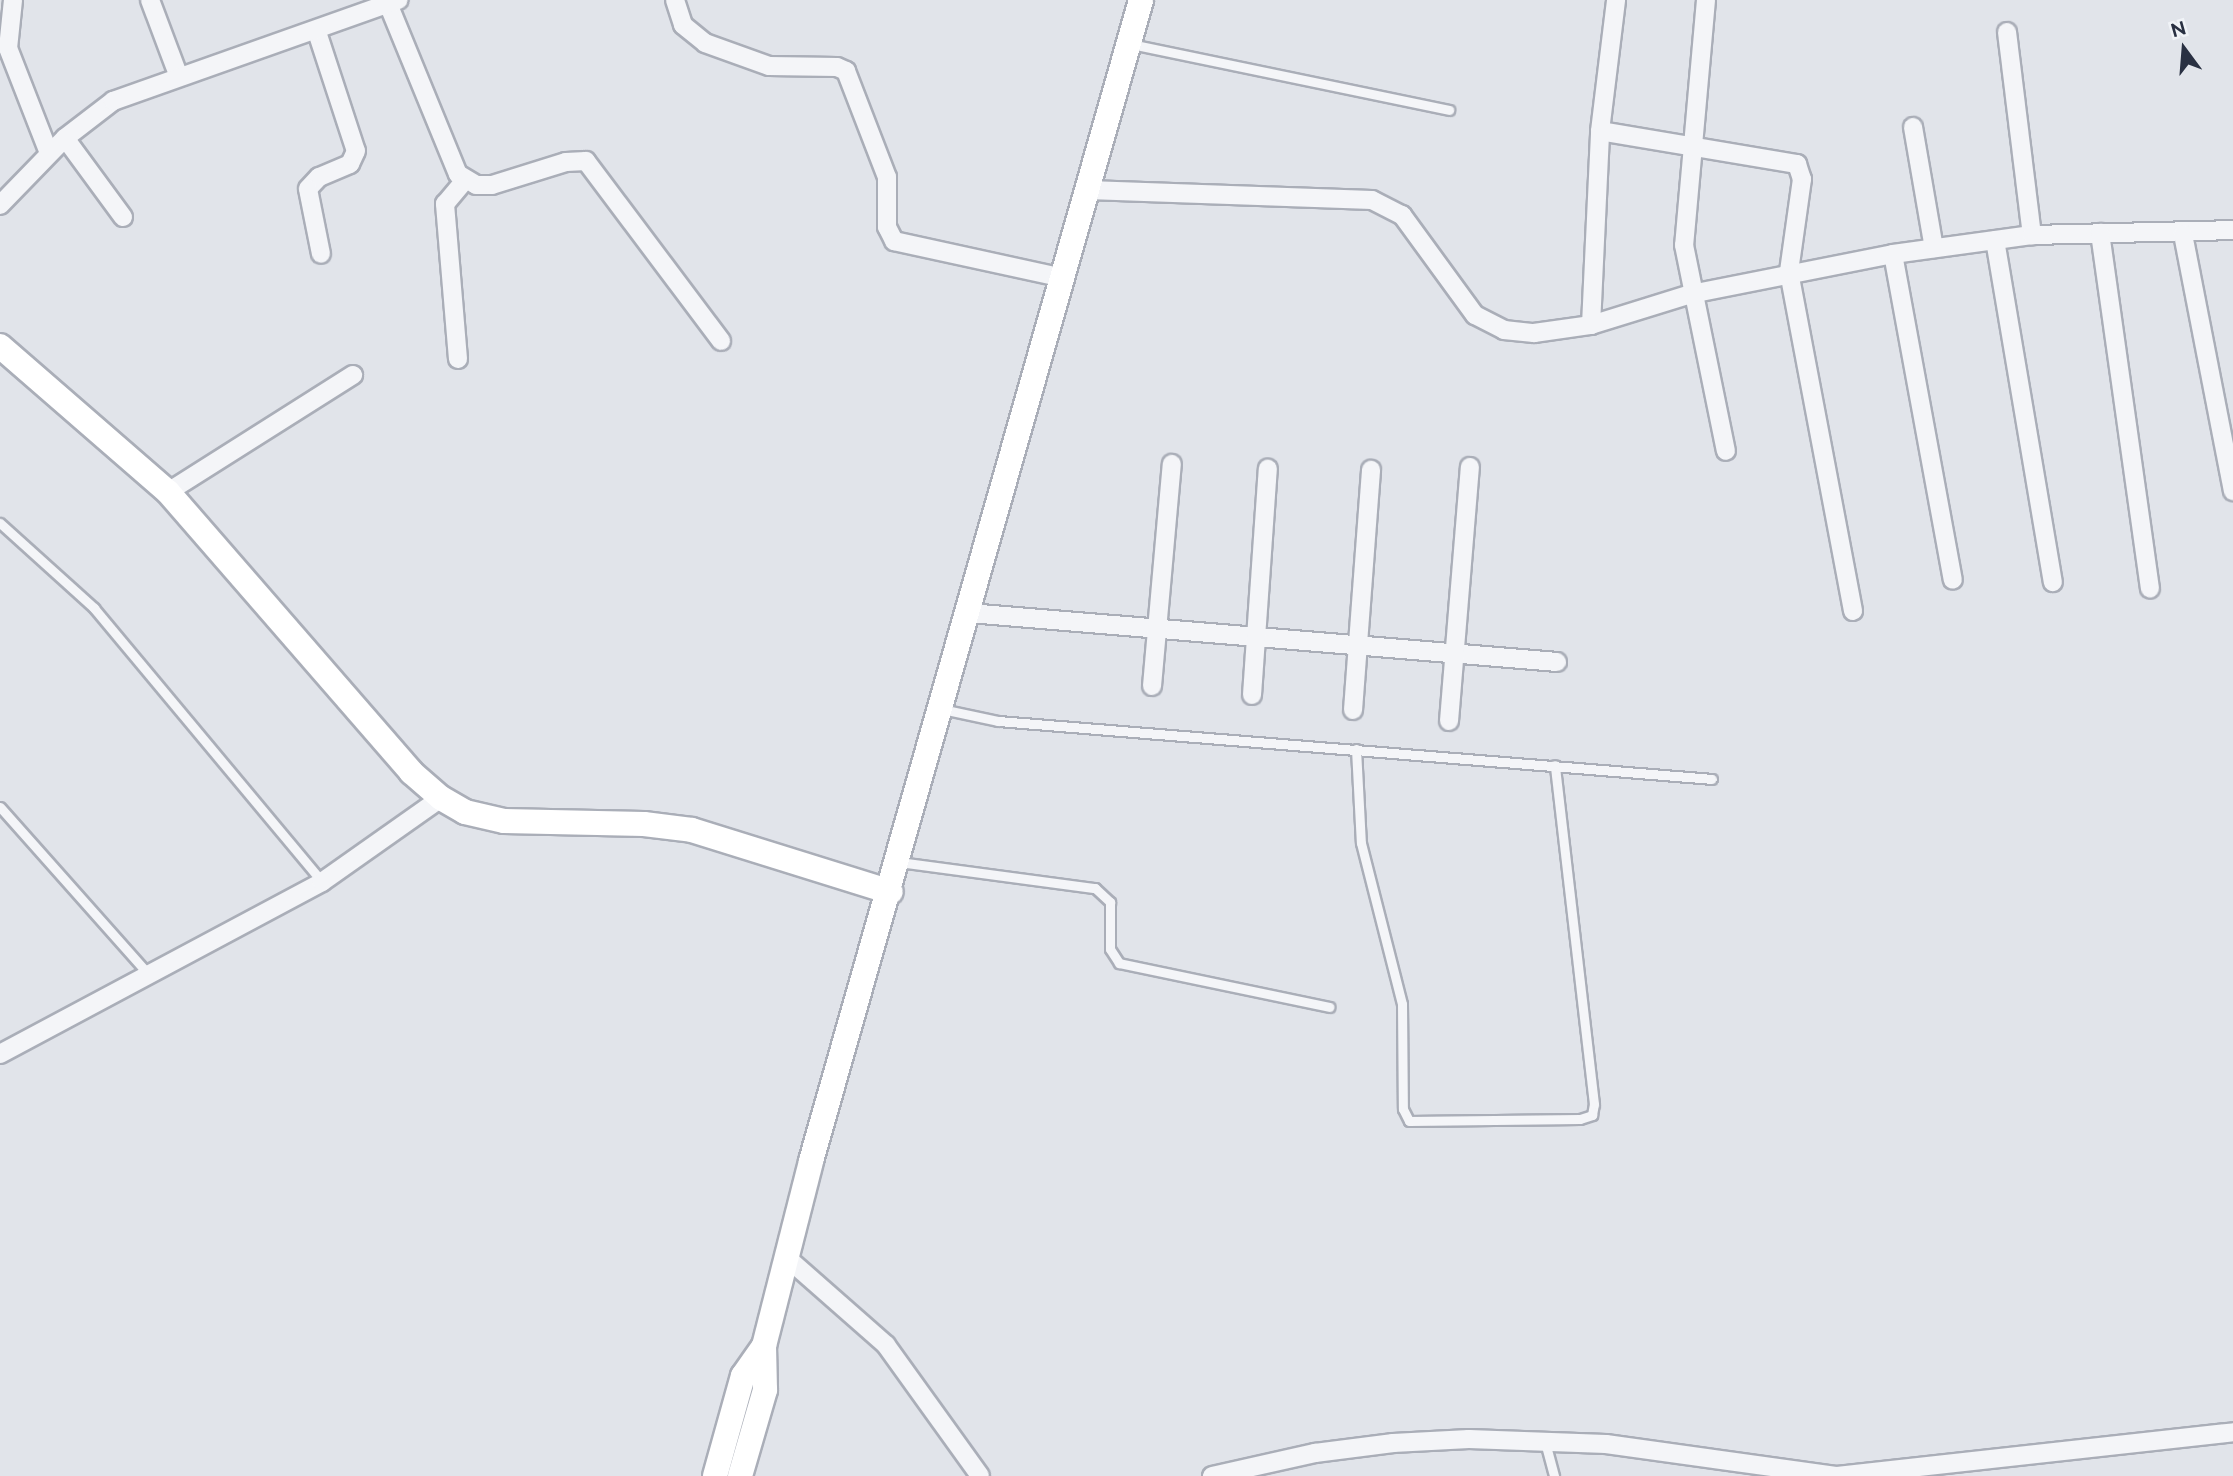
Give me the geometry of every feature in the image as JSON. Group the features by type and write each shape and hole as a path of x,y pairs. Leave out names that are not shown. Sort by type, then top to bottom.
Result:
{"main road":[{"path":"740,1476 765,1390 764,1346 811,1161 891,892 969,613 1055,276 1088,190 1142,0"},
{"path":"0,346 168,492 411,772 441,798 466,812 504,821 644,824 691,830 891,892"},
{"path":"715,1476 743,1376 764,1346"}],"street":[{"path":"13,0 8,48 50,153"},
{"path":"150,0 179,77"},
{"path":"675,0 683,25 705,43 769,66 837,66 846,71 887,177 887,227 894,241 1055,276"},
{"path":"1591,325 1600,131 1616,0"},
{"path":"1706,0 1684,225 1691,294 1726,451"},
{"path":"0,205 65,138 113,101 394,3 452,164 465,180 492,185 566,162 586,161 721,341"},
{"path":"317,32 356,151 351,164 318,177 308,189 321,254"},
{"path":"2007,32 2032,235"},
{"path":"1913,127 1934,248"},
{"path":"1600,131 1691,143 1797,164 1802,178 1789,272 1853,611"},
{"path":"65,138 123,217"},
{"path":"458,359 445,204 465,180"},
{"path":"1088,190 1149,190 1372,200 1402,215 1465,305 1485,323 1534,333 1591,325 1691,294 1789,272 1893,254 2032,235 2183,234 2233,230"},
{"path":"2100,233 2150,588"},
{"path":"2183,234 2233,491"},
{"path":"1994,240 2053,582"},
{"path":"1893,254 1954,580"},
{"path":"168,492 353,375"},
{"path":"1152,686 1172,464"},
{"path":"1449,721 1457,654 1470,467"},
{"path":"1252,695 1259,639 1268,469"},
{"path":"1353,710 1360,646 1371,470"},
{"path":"969,613 1038,621 1557,662"},
{"path":"0,1054 321,882 441,798"},
{"path":"786,1257 886,1345 980,1476"},
{"path":"1212,1476 1315,1453 1393,1443 1545,1442 1620,1446 1836,1476 2233,1432"}],"lane":[{"path":"1129,44 1449,110"},
{"path":"0,523 94,608 321,882"},
{"path":"942,709 998,721 1712,779"},
{"path":"1356,749 1361,843 1402,1004 1402,1109 1409,1121 1580,1119 1592,1115 1594,1104 1555,765"},
{"path":"0,807 150,976"},
{"path":"899,862 1095,888 1110,902 1110,949 1119,963 1329,1007"},
{"path":"1545,1442 1554,1476"}]}
